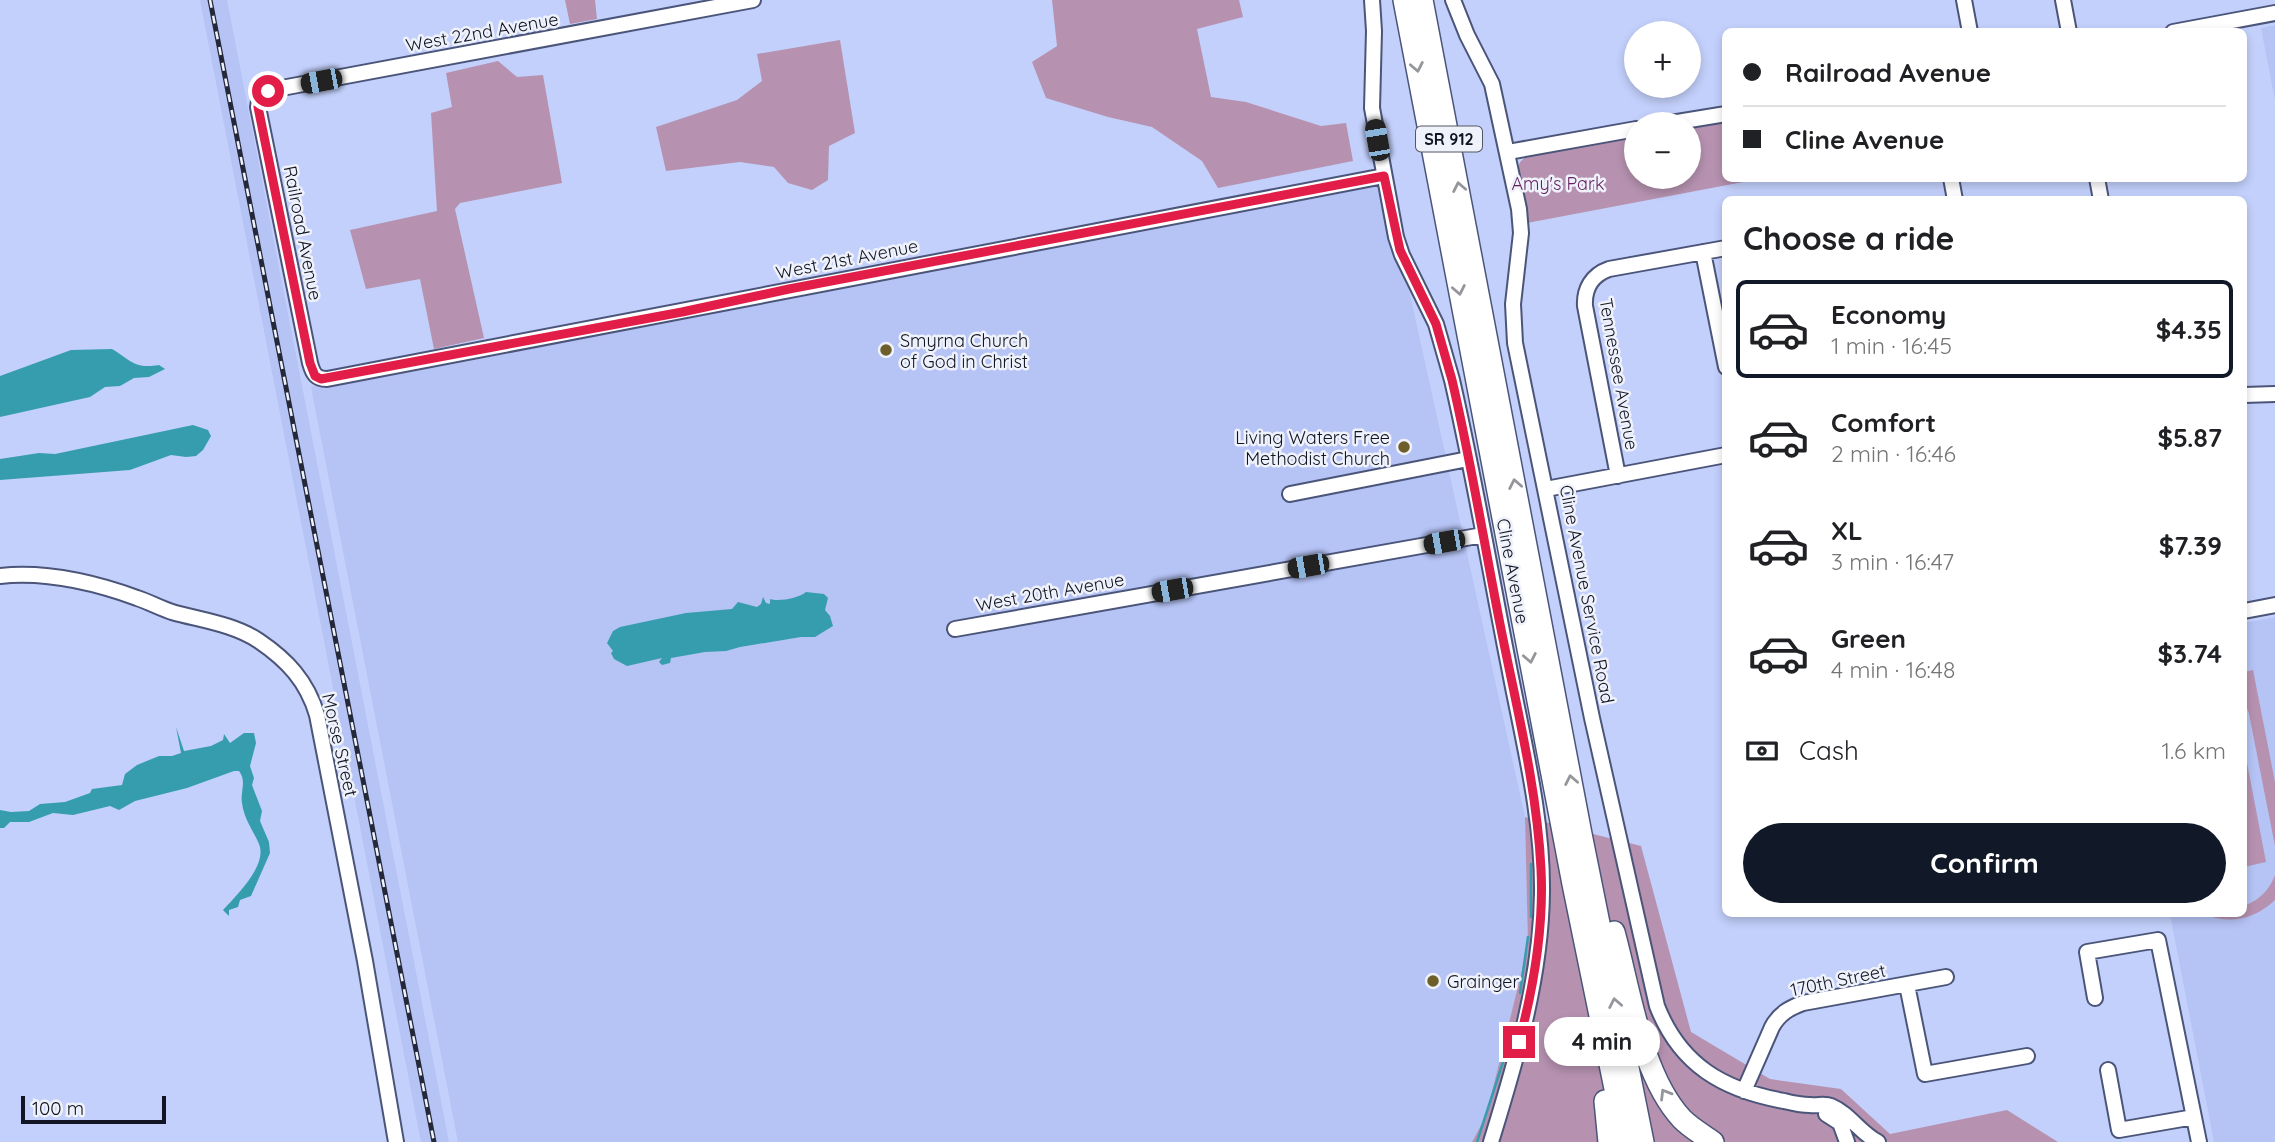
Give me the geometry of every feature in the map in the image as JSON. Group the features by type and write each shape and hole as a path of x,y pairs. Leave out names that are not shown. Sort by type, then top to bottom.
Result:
{"highway":[{"name":"Cline Avenue","path":"1404,0 1573,884 1626,1142"},
{"name":"Cline Avenue","path":"1422,0 1581,834 1643,1142"},
{"path":"1581,834 1611,924 1647,1059 1664,1095 1683,1121 1713,1142"},
{"path":"1573,884 1609,1142"}],"street":[{"name":"West 22nd Avenue","path":"260,95 271,90 753,0"},
{"name":"Cline Avenue","path":"1372,0 1372,108 1384,176 1400,250 1430,311 1455,390 1539,838 1539,948 1529,1004 1491,1142"},
{"name":"Cline Avenue Service Road","path":"1453,0 1492,84 1508,152 1521,233 1512,322 1590,710 1657,1006 1676,1043 1687,1056 1712,1076 1744,1091 1782,1101 1833,1107 1844,1113 1866,1136 1878,1142"},
{"path":"1964,0 1969,28"},
{"path":"2063,0 2068,28"},
{"path":"2194,28 2275,13"},
{"name":"Railroad Avenue","path":"260,95 258,107 264,137 310,363 317,377"},
{"path":"1701,118 1722,115"},
{"path":"1508,152 1624,131"},
{"name":"West 21st Avenue","path":"317,377 327,379 405,365 1384,176"},
{"path":"1722,249 1703,252 1722,347"},
{"name":"Tennessee Avenue","path":"1618,476 1584,298 1591,281 1601,272 1703,252"},
{"path":"2247,394 2275,394"},
{"path":"1546,489 1722,457"},
{"path":"1290,494 1468,459"},
{"name":"West 20th Avenue","path":"955,629 1483,535"},
{"name":"Morse Street","path":"0,576 41,574 91,584 168,611 236,630 258,640 302,679 317,715 365,961 396,1142"},
{"path":"2247,610 2275,605"},
{"path":"2095,998 2087,952 2158,940 2199,1142"},
{"name":"170th Street","path":"1744,1091 1776,1019 1787,1010 1803,1003 1946,977"},
{"path":"1907,985 1925,1074 2027,1056"},
{"path":"2108,1070 2119,1130 2194,1117"},
{"name":"Cline Avenue Service Road","path":"1813,1106 1840,1123 1847,1142"},
{"name":"Cline Avenue","path":"1497,1142 1499,1116"}],"shaded area":[{"path":"200,0 227,0 449,1142 421,1142"},
{"path":"2275,25 2275,100 2261,28"},
{"path":"1384,176 1525,817 1528,946 1486,1116 1472,1142 458,1142 311,387"},
{"path":"112,349 138,365 159,365 165,369 149,377 134,378 120,386 105,387 90,397 0,417 0,376 71,350"},
{"path":"193,425 208,430 211,436 196,456 171,455 130,470 0,480 0,459 39,453 55,454"},
{"path":"806,592 824,594 828,598 825,610 833,626 815,637 671,658 670,663 662,665 659,662 662,658 627,666 614,659 611,653 613,651 607,643 613,631 620,627 686,613 732,609 738,602 757,607 763,597 766,603 770,604 770,599 789,599"},
{"path":"2275,617 2275,1142 2214,1142 2171,917 2247,917 2247,622"},
{"path":"176,727 184,751 211,746 223,740 224,734 230,743 244,733 254,733 256,743 250,766 254,778 252,785 262,811 260,821 269,842 270,853 251,896 240,900 238,907 229,910 229,916 223,910 249,880 261,852 243,809 243,779 239,771 135,801 119,810 110,806 73,815 53,813 29,822 10,822 0,828 0,810 29,811 40,804 65,802 90,793 92,789 122,785 125,774 137,765 159,756 181,753"}],"green space":[{"path":"565,0 595,0 597,19 570,24"},
{"path":"1052,0 1239,0 1243,17 1197,29 1211,97 1246,102 1321,126 1346,123 1353,161 1218,188 1202,161 1152,127 1046,98 1032,62 1057,46"},
{"path":"840,40 855,133 829,146 828,180 812,190 788,183 774,167 740,162 666,171 656,127 737,100 762,81 757,54"},
{"path":"498,61 517,77 543,75 562,183 460,203 455,209 484,338 434,349 420,279 366,289 350,230 437,211 431,113 452,107 446,73"},
{"name":"Amy's Park","path":"1722,120 1722,182 1743,182 1527,223 1517,171 1520,162 1527,156 1624,137 1624,189 1701,189 1701,123"},
{"path":"2253,670 2275,782 2275,846 2247,708 2247,671"},
{"path":"2247,763 2266,862 2247,866"},
{"path":"1525,817 1641,846 1691,1032 1770,1079 1841,1089 1890,1134 2007,1110 2058,1142 1472,1142 1486,1116 1528,946"},
{"path":"2275,875 2275,900 2247,917 2247,904 2270,886"},
{"path":"2214,917 2246,917 2233,919"}],"waterway":[{"path":"1531,864 1531,917"},
{"path":"1520,993 1528,937"},
{"path":"1509,1039 1513,1023"},
{"path":"1477,1142 1504,1059"}],"railway":[{"path":"210,0 434,1142"}],"place":[{"name":"Smyrna Church of God in Christ","path":"886,350"},
{"name":"Living Waters Free Methodist Church","path":"1404,447"},
{"name":"Grainger","path":"1433,981"}],"route":[{"path":"268,91 260,95 258,107 310,363 315,376 321,379 369,372 1384,176 1400,250 1436,324 1452,380 1539,838 1542,894 1539,948 1519,1042"}]}
